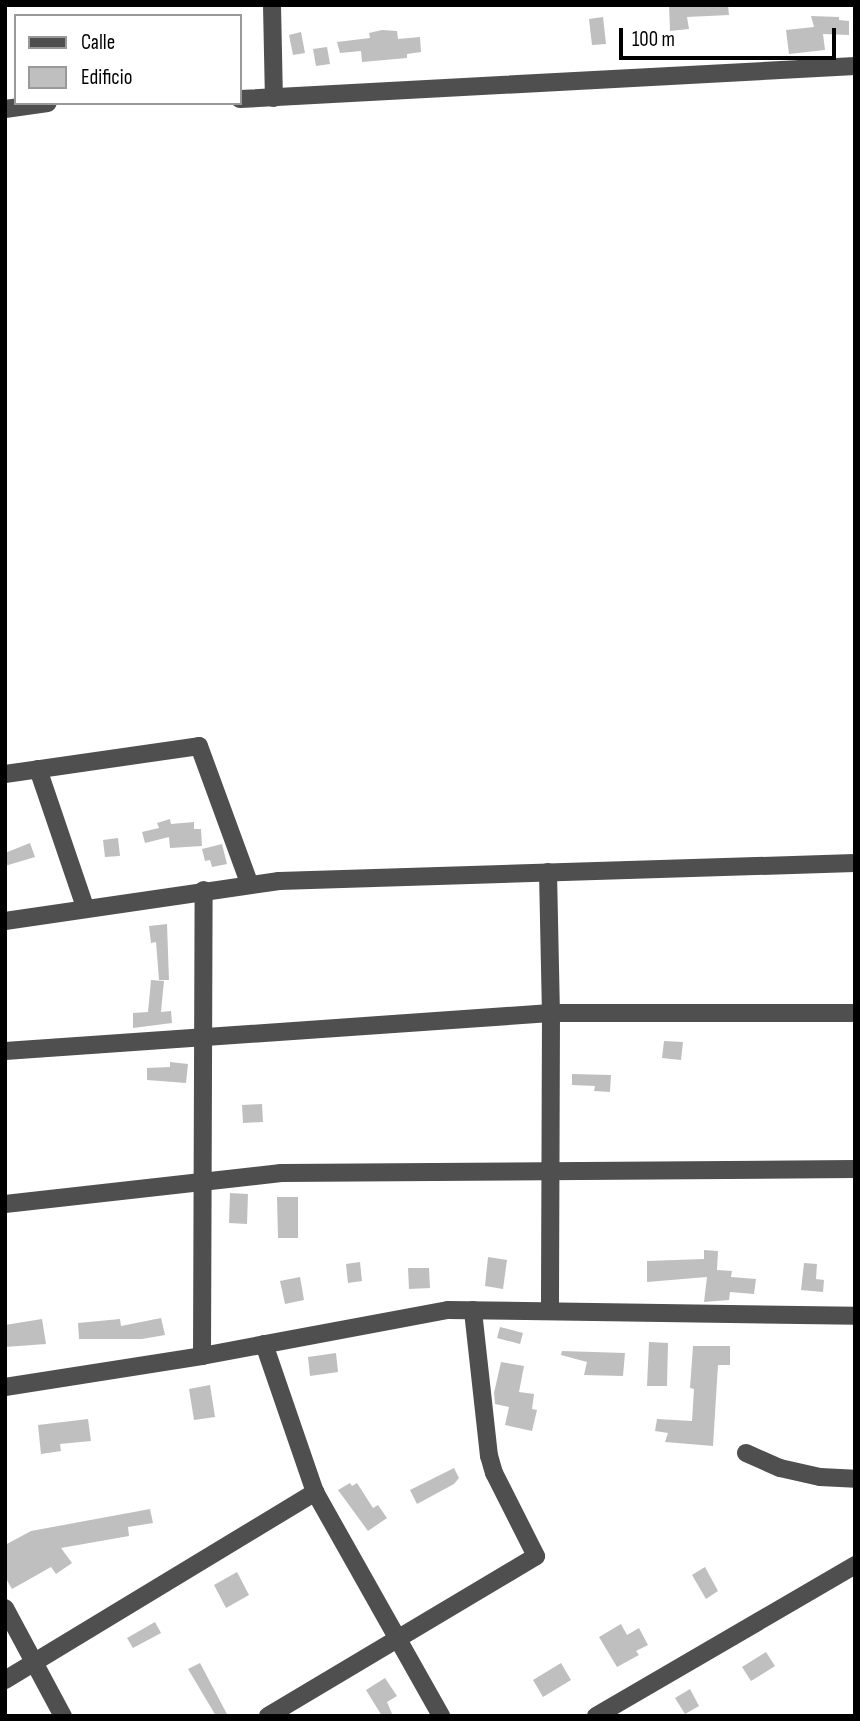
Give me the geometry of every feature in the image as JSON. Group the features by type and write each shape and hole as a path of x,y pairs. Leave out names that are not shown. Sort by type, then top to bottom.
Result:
{"street":[{"path":"272,5 274,97"},
{"path":"242,99 855,66"},
{"path":"5,109 34,105"},
{"path":"5,774 199,746 249,883"},
{"path":"38,769 85,907"},
{"path":"5,921 249,883 855,863"},
{"path":"548,872 551,1013 550,1311"},
{"path":"202,1356 206,1037 204,890"},
{"path":"5,1051 551,1013 855,1013"},
{"path":"5,1204 281,1172 855,1169"},
{"path":"5,1387 202,1356 448,1310 855,1316"},
{"path":"272,1715 536,1556 494,1473 489,1456 473,1310"},
{"path":"264,1343 315,1492 441,1716"},
{"path":"746,1453 780,1468 820,1477 855,1479"},
{"path":"5,1680 315,1492"},
{"path":"596,1716 855,1565"},
{"path":"5,1608 63,1716"}],"building":[{"path":"669,5 728,5 729,15 687,17 689,29 670,31"},
{"path":"811,16 839,17 839,20 849,21 849,35 823,34 825,50 789,54 786,30 814,27"},
{"path":"603,17 606,44 592,45 589,19"},
{"path":"397,31 398,39 420,37 421,52 407,54 407,58 362,62 361,51 340,53 337,42 370,38 369,33"},
{"path":"301,32 305,53 293,55 289,35"},
{"path":"327,47 330,64 316,66 313,49"},
{"path":"170,819 171,824 194,822 194,829 201,829 202,846 170,848 169,837 145,843 142,832 159,828 157,823"},
{"path":"118,838 120,856 105,857 103,840"},
{"path":"30,843 35,857 5,866 5,853"},
{"path":"222,844 227,864 212,867 210,860 205,861 202,849"},
{"path":"167,924 169,980 159,980 156,942 151,943 149,926"},
{"path":"151,980 164,981 161,1012 171,1011 172,1023 133,1028 133,1013 148,1012"},
{"path":"664,1041 683,1042 681,1060 662,1058"},
{"path":"170,1062 188,1064 186,1083 147,1080 147,1068 170,1067"},
{"path":"572,1074 611,1075 610,1092 594,1091 595,1086 572,1085"},
{"path":"262,1104 263,1122 243,1123 242,1105"},
{"path":"230,1193 248,1194 247,1224 229,1223"},
{"path":"277,1197 298,1197 298,1238 278,1238"},
{"path":"704,1250 718,1251 717,1270 732,1271 731,1277 756,1279 754,1294 730,1292 729,1300 704,1302 707,1277 647,1282 647,1261 704,1259"},
{"path":"488,1257 507,1260 503,1289 485,1286"},
{"path":"360,1262 362,1281 348,1283 346,1264"},
{"path":"804,1263 817,1264 816,1279 824,1280 823,1292 801,1290"},
{"path":"408,1268 429,1268 430,1288 409,1289"},
{"path":"300,1277 304,1300 285,1304 280,1281"},
{"path":"161,1318 165,1335 142,1339 79,1339 78,1323 120,1319 121,1326"},
{"path":"42,1319 46,1344 5,1347 5,1325"},
{"path":"500,1327 523,1333 520,1344 497,1338"},
{"path":"649,1342 668,1343 667,1386 647,1386"},
{"path":"693,1346 730,1346 730,1365 718,1365 713,1446 665,1442 668,1433 655,1431 657,1419 692,1421 694,1389 690,1388"},
{"path":"562,1351 625,1353 623,1376 584,1375 587,1362 561,1355"},
{"path":"336,1353 338,1372 310,1376 308,1357"},
{"path":"501,1362 524,1366 519,1392 534,1394 532,1409 537,1410 532,1431 505,1425 509,1407 495,1404 494,1393"},
{"path":"210,1385 215,1417 194,1420 189,1389"},
{"path":"88,1419 91,1441 60,1444 61,1451 41,1454 38,1425"},
{"path":"454,1468 459,1478 454,1484 417,1504 410,1490"},
{"path":"350,1483 352,1486 357,1483 373,1508 378,1505 387,1518 368,1531 338,1490"},
{"path":"150,1509 153,1523 128,1527 129,1536 61,1548 72,1563 56,1574 51,1567 12,1589 5,1577 5,1545 31,1531"},
{"path":"705,1567 718,1591 706,1599 692,1575"},
{"path":"237,1572 249,1595 226,1608 214,1585"},
{"path":"155,1622 161,1633 133,1648 127,1638"},
{"path":"621,1624 627,1635 639,1628 648,1645 636,1651 639,1655 617,1667 599,1637"},
{"path":"766,1652 775,1666 751,1681 742,1667"},
{"path":"200,1663 228,1716 216,1716 188,1669"},
{"path":"561,1663 571,1680 543,1697 533,1680"},
{"path":"385,1678 397,1696 387,1702 393,1716 382,1716 366,1690"},
{"path":"690,1689 699,1706 685,1714 675,1698"}]}
